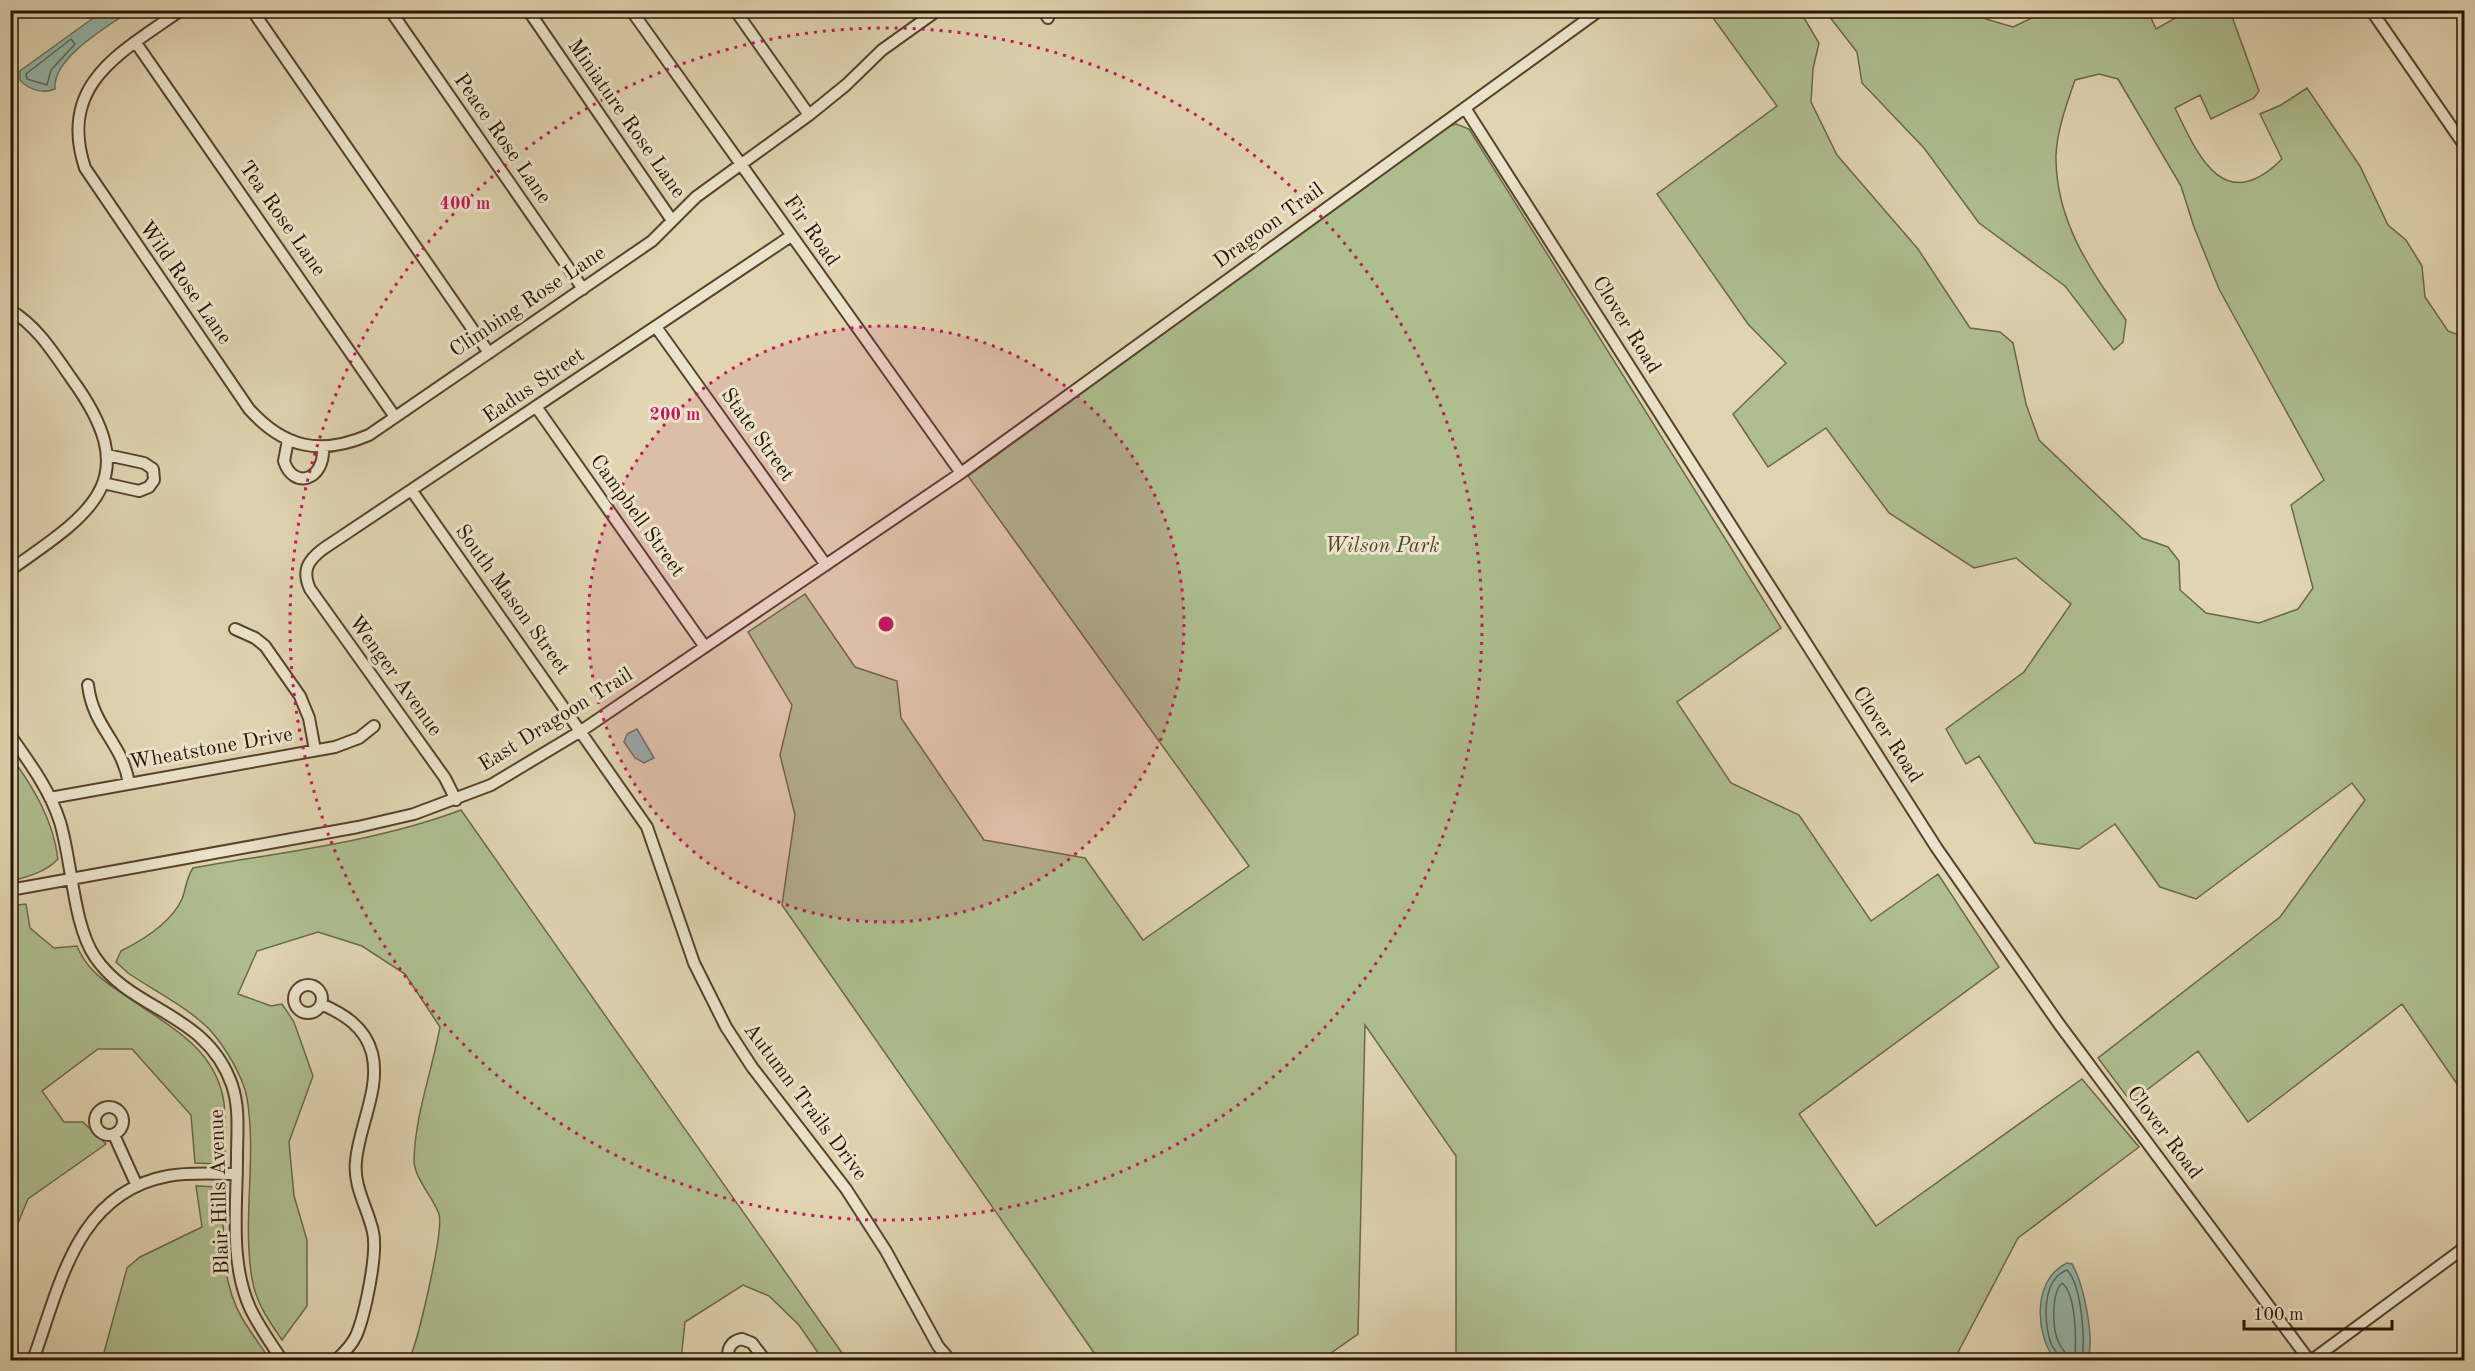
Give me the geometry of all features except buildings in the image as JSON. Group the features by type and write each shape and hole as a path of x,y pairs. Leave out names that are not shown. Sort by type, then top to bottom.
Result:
{"street":[{"path":"136,42 181,10"},
{"path":"252,10 489,353"},
{"name":"Peace Rose Lane","path":"390,10 583,289"},
{"name":"Miniature Rose Lane","path":"528,10 671,219"},
{"name":"Fir Road","path":"632,10 961,473"},
{"path":"735,10 809,115"},
{"name":"Climbing Rose Lane","path":"323,447 353,441 395,417 652,241 671,219 696,197 809,115 846,85 882,50 938,10"},
{"name":"Dragoon Trail","path":"961,473 1600,10"},
{"path":"2371,10 2464,145"},
{"name":"Wild Rose Lane","path":"136,42 104,67 88,88 81,106 78,130 85,168 249,409 273,432 288,440 323,447"},
{"name":"Tea Rose Lane","path":"136,42 395,417"},
{"name":"Clover Road","path":"1465,108 1930,839 2059,1024 2311,1360"},
{"name":"Eadus Street","path":"305,574 309,562 315,555 791,236"},
{"path":"10,310 31,324 87,399 100,424 107,455 103,483 76,523 10,570"},
{"name":"State Street","path":"656,327 826,565"},
{"name":"Campbell Street","path":"537,408 705,647"},
{"path":"288,440 284,460 291,473 297,476 311,476 317,473 324,460 323,447"},
{"path":"103,483 139,490 149,487 155,474 149,465 107,455"},
{"name":"East Dragoon Trail","path":"10,890 367,825 414,814 456,800 518,771 581,731 961,473"},
{"name":"South Mason Street","path":"412,491 581,731"},
{"name":"Wenger Avenue","path":"305,574 310,589 445,778 456,800"},
{"path":"235,629 255,638 265,646 300,696 309,718 315,750"},
{"path":"88,685 94,715 120,753 129,784"},
{"name":"Wheatstone Drive","path":"50,798 349,743 374,726"},
{"name":"Autumn Trails Drive","path":"581,731 647,827 694,963 726,1027 752,1067 846,1189 886,1251 938,1346 950,1360"},
{"name":"Blair Hills Avenue","path":"10,735 50,798 60,820 85,936 100,963 118,981 194,1031 211,1047 223,1065 235,1098 237,1248 242,1283 251,1310 282,1360"},
{"path":"321,1004 339,1011 360,1030 367,1040 374,1063 373,1085 356,1162 357,1186 373,1231 374,1263 356,1335 336,1360"},
{"path":"114,1135 137,1186"},
{"path":"33,1360 70,1256 83,1233 100,1211 137,1186 180,1175 237,1174"},
{"path":"2311,1360 2464,1248"},
{"path":"730,1360 729,1348 732,1343 742,1339 752,1343 765,1360"}],"green space":[{"path":"1708,11 1800,11 1819,43 1813,69 1811,102 1837,155 1918,249 1970,328 2000,332 2013,343 2026,404 2039,440 2142,538 2168,547 2179,561 2180,590 2206,613 2259,623 2298,609 2313,588 2291,505 2324,480 2219,289 2194,227 2181,186 2118,79 2099,74 2075,80 2060,126 2056,155 2057,179 2068,223 2088,263 2126,320 2123,342 2114,350 2065,286 1979,223 1924,148 1862,83 1857,52 1825,11 1916,11 1920,17 1930,11 1979,11 1986,19 2013,27 2046,11 2148,11 2156,29 2188,11 2230,11 2259,91 2254,98 2211,119 2200,95 2175,108 2204,161 2215,173 2229,181 2244,182 2262,175 2282,159 2260,114 2281,105 2307,88 2360,166 2388,225 2406,240 2422,266 2425,297 2448,331 2464,337 2464,1094 2402,1004 2248,1122 2198,1051 2131,1102 2098,1058 2280,917 2365,800 2352,783 2196,899 2160,887 2115,824 2079,849 2035,843 1979,756 1966,764 1946,729 2024,672 2071,604 2016,558 1974,568 1889,513 1826,428 1768,467 1733,414 1786,363 1748,324 1657,194 1777,106"},
{"name":"Wilson Park","path":"1456,124 1469,129 1781,628 1677,702 1731,783 1799,815 1871,921 1938,874 1999,967 1799,1114 1876,1226 2082,1079 2139,1147 2018,1238 1954,1360 1456,1360 1456,1156 1365,1025 1358,1334 1321,1360 1099,1360 782,905 795,815 780,755 792,705 748,632 805,594 855,667 897,681 901,718 984,840 1085,858 1143,940 1249,866 968,476 1447,127"},
{"path":"10,755 47,817 58,859 42,871 11,881"},
{"path":"461,810 847,1360 823,1360 799,1325 769,1296 743,1285 685,1322 681,1360 409,1360 429,1286 440,1224 439,1214 420,1181 414,1160 417,1126 440,1027 405,974 362,946 318,932 257,951 238,994 271,1006 282,1004 294,1022 313,1076 289,1142 294,1196 307,1240 307,1306 282,1340 260,1304 252,1279 248,1234 250,1121 242,1080 222,1045 202,1022 128,973 116,962 121,951 147,936 171,916 182,899 193,868 362,838 429,821"},
{"path":"26,904 30,928 54,948 77,946 85,961 100,978 168,1024 196,1048 208,1062 217,1078 223,1097 225,1157 219,1164 195,1163 191,1115 132,1049 98,1049 42,1091 64,1122 83,1122 106,1144 28,1199 11,1240 10,906"},
{"path":"196,1186 220,1187 225,1191 223,1240 230,1288 242,1318 270,1360 102,1360 127,1268 140,1257 202,1227"}],"water":[{"path":"103,11 130,11 71,55 56,77 55,89 36,90 20,80 20,71"},
{"path":"637,729 654,758 644,763 635,758 624,742 627,734"},
{"path":"2067,1263 2072,1264 2084,1297 2090,1340 2087,1360 2055,1360 2048,1349 2041,1322 2040,1308 2048,1281"}]}
